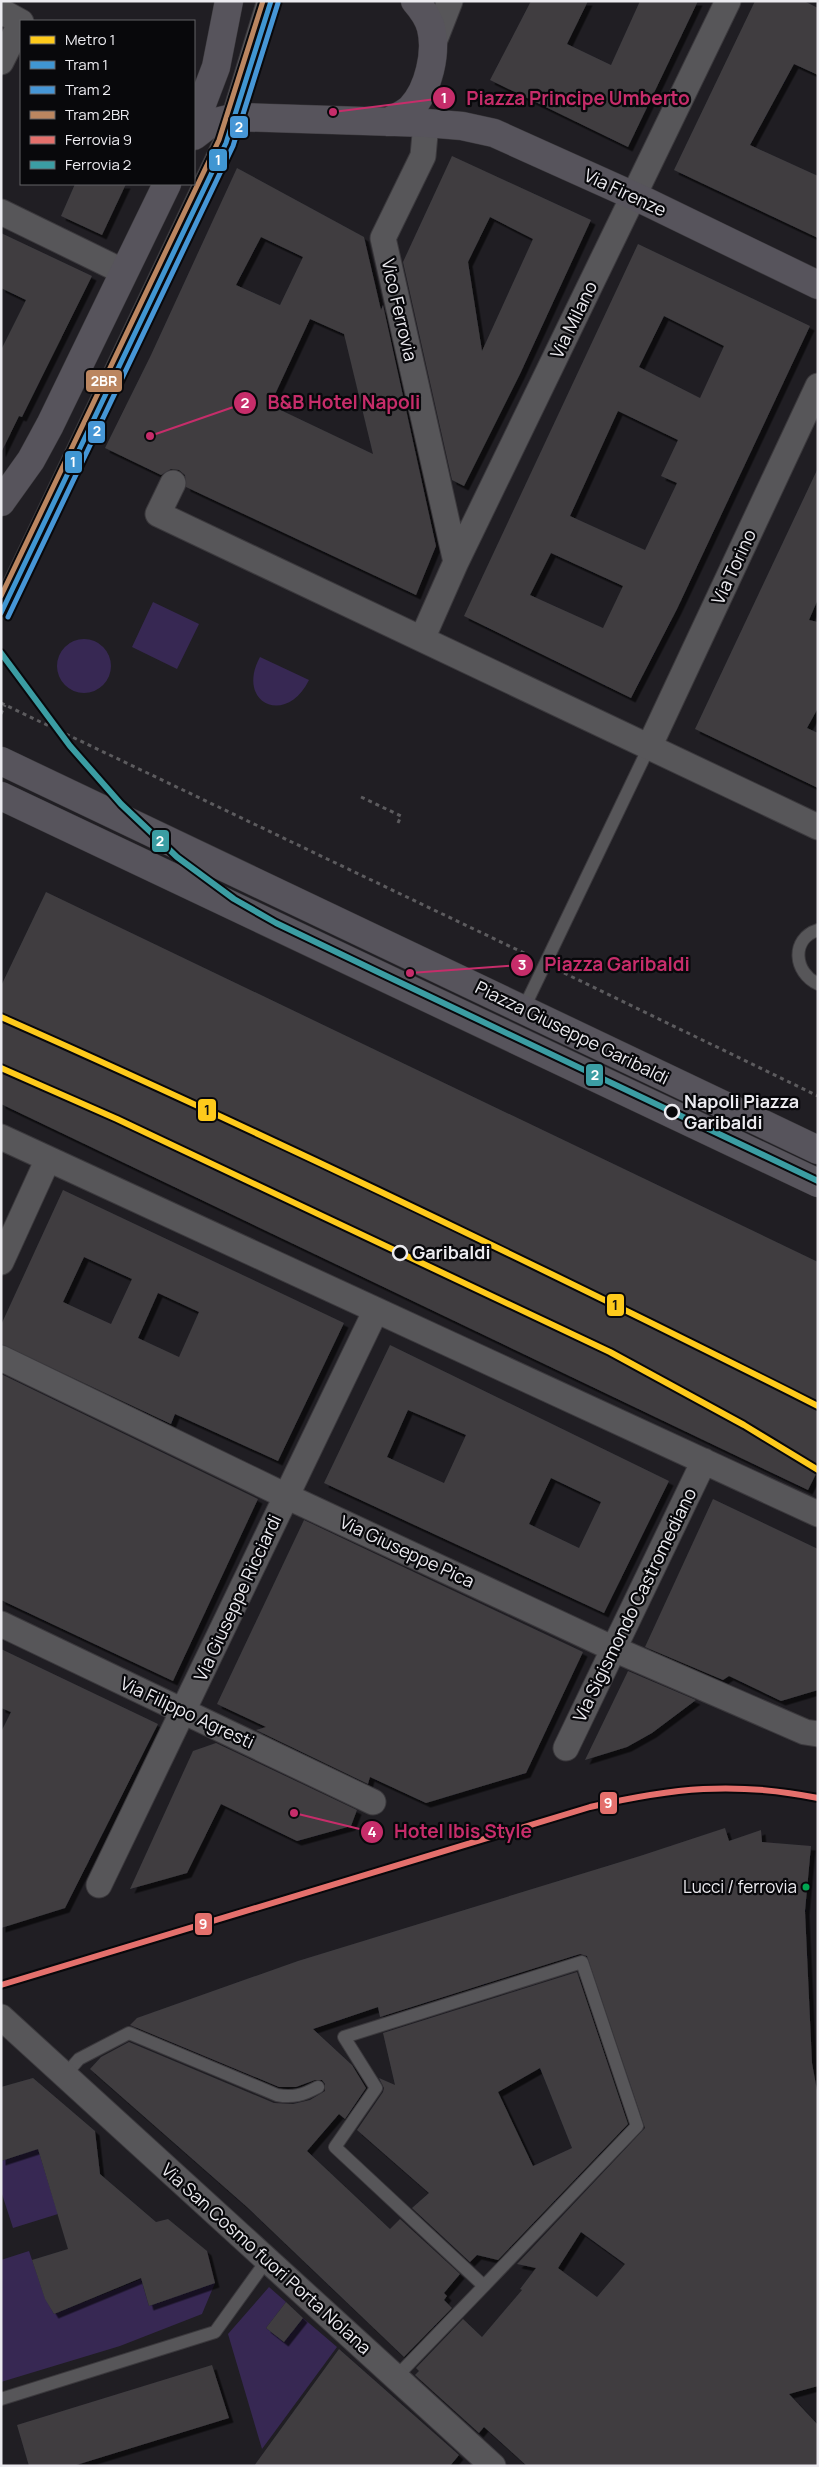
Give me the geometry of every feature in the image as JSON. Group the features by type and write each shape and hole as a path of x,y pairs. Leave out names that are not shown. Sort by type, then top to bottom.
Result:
{"main road":[{"path":"195,122 216,67 229,1"},
{"path":"388,122 410,109 420,97 426,82 434,42 426,14 415,1"},
{"path":"195,135 211,123 228,117"},
{"name":"Via Firenze","path":"228,117 426,123 462,126 494,133 634,196 818,285"},
{"path":"1,502 31,460 50,425 167,185"},
{"name":"Piazza Giuseppe Garibaldi","path":"1,761 818,1150"},
{"name":"Piazza Giuseppe Garibaldi","path":"1,796 818,1183"}],"street":[{"path":"434,42 450,1"},
{"name":"Via Milano","path":"422,639 456,562 728,1"},
{"path":"1,11 20,21"},
{"path":"1,62 20,24"},
{"name":"Vico Ferrovia","path":"426,123 422,156 381,228 456,562"},
{"path":"1,212 124,272"},
{"name":"Via Torino","path":"649,747 818,386"},
{"path":"173,483 158,514 818,827"},
{"path":"1,1137 818,1514"},
{"path":"1,1262 48,1159"},
{"name":"Via Giuseppe Ricciardi","path":"99,1885 376,1310"},
{"name":"Via Giuseppe Pica","path":"1,1358 286,1496 614,1649 805,1732 818,1734"},
{"name":"Via Sigismondo Castromediano","path":"566,1748 704,1461"},
{"name":"Via Filippo Agresti","path":"1,1624 373,1802"},
{"name":"Via San Cosmo fuori Porta Nolana","path":"1,2018 396,2377 478,2461"}],"lane":[{"path":"1,600 210,160 228,117 264,1"},
{"path":"523,1010 649,747"},
{"path":"818,930 807,936 801,944 798,953 802,972 818,984"},
{"path":"396,2377 484,2286 637,2126 582,1962 344,2037 376,2088 335,2147 484,2286"},
{"path":"65,2075 79,2058 129,2033 276,2095 288,2097 302,2095 318,2087"},
{"path":"1,2399 215,2332 267,2260"}],"path":[{"path":"1,714 3,704 525,953"},
{"path":"361,797 401,816 398,823"},
{"path":"569,975 818,1096"}],"shaded area":[{"path":"153,602 199,624 177,669 132,647"},
{"path":"79,639 89,639 99,643 107,651 111,666 107,681 99,689 89,693 79,693 69,689 61,681 57,671 57,661 61,651 69,643"},
{"path":"260,657 309,680 299,694 288,703 277,706 266,703 258,697 254,687 254,673"},
{"path":"38,2149 58,2214 13,2228 1,2191 1,2161"},
{"path":"29,2251 45,2298 54,2314 141,2279 149,2306 215,2283 202,2314 120,2346 1,2382 1,2260"},
{"path":"269,2287 286,2302 266,2328 284,2342 303,2318 337,2347 262,2449 228,2334"}],"building":[{"path":"531,1 588,1 567,44 611,65 640,1 698,1 628,147 490,80"},
{"path":"755,1 804,1 818,8 818,75 794,64 750,145 818,176 818,238 674,170"},
{"path":"452,156 591,220 520,374 464,486 452,480 403,262","holes":["490,217 533,239 482,351 468,262"]},
{"path":"237,168 364,237 381,310 383,305 436,546 416,595 186,487 185,475 179,470 171,469 161,475 105,448 151,355","holes":["261,237 303,257 280,305 236,285","310,319 344,334 373,454 270,405"]},
{"path":"75,185 126,185 102,235 61,216"},
{"path":"1,233 92,276 22,417 19,416 1,453 1,350 26,300 1,288"},
{"path":"638,244 810,326 677,609 631,698 464,616","holes":["664,316 724,346 700,398 639,367","618,411 678,440 661,476 677,483 645,550 570,516","551,553 623,586 603,628 530,595"]},
{"path":"818,468 818,599 809,620 818,622 818,708 807,728 818,733 818,788 695,729"},
{"path":"46,892 818,1262 818,1470 808,1490 1,1104 1,986"},
{"path":"63,1190 344,1323 278,1461 175,1414 171,1424 1,1344 1,1325","holes":["84,1257 132,1279 111,1324 63,1302","158,1293 199,1312 179,1357 138,1338"]},
{"path":"390,1345 669,1481 604,1613 324,1483","holes":["408,1410 466,1435 444,1483 387,1457","551,1478 601,1502 579,1548 529,1524"]},
{"path":"1,1374 258,1499 173,1681 1,1600"},
{"path":"713,1499 818,1549 818,1690 781,1701 729,1676 723,1680 645,1647"},
{"path":"304,1520 583,1652 526,1773 426,1803 370,1777 368,1784 256,1730 266,1727 217,1704"},
{"path":"1,1649 158,1724 65,1908 1,1928 1,1732 11,1712 1,1708"},
{"path":"628,1671 696,1700 652,1733 627,1747 585,1760"},
{"path":"216,1743 357,1810 351,1826 297,1841 221,1804 187,1873 130,1889 193,1751"},
{"path":"725,1828 729,1841 761,1830 762,1842 811,1846 805,1911 812,2063 818,2096 818,2386 789,2394 818,2425 818,2466 527,2466 484,2427 479,2433 415,2375 419,2371 416,2368 463,2319 482,2337 522,2290 520,2289 536,2268 517,2264 645,2128 587,1956 580,1954 380,2017 378,2007 313,2029 352,2065 366,2088 345,2119 339,2114 307,2151 390,2229 400,2219 460,2274 444,2293 447,2296 444,2300 452,2308 404,2357 247,2207 90,2069 101,2057 129,2042 274,2103 293,2104 310,2100 325,2091 325,2084 322,2080 315,2080 296,2087 279,2087 130,2025 137,2018 298,1961","holes":["581,2232 625,2264 597,2297 558,2268"]},
{"path":"577,1972 628,2124 498,2260 477,2255 470,2262 412,2208 429,2193 357,2130 383,2092 384,2088 379,2078 395,2085 383,2033","holes":["540,2068 572,2148 533,2166 498,2092"]},
{"path":"33,2078 95,2131 100,2174 156,2222 168,2219 207,2251 215,2283 149,2306 141,2278 54,2314 45,2299 32,2260 68,2249 38,2149 1,2161 1,2087"},
{"path":"286,2302 303,2318 284,2342 266,2328"},
{"path":"339,2349 459,2455 450,2466 254,2466"},
{"path":"212,2365 229,2418 73,2466 29,2466 17,2425"}],"metro line":[{"name":"1","path":"1,1017 310,1158 616,1305 818,1406"},
{"name":"1","path":"1,1068 117,1119 610,1352 744,1425 818,1470"}],"tram line":[{"name":"2BR","path":"1,596 219,140 263,1"},
{"name":"1","path":"1,613 226,143 271,1"},
{"name":"2","path":"8,617 233,146 278,3"}],"rail line":[{"name":"2","path":"1,653 70,746 121,804 177,857 234,899 276,923 818,1181"},
{"name":"9","path":"1,1985 590,1807 620,1800 676,1791 731,1788 818,1798"}],"place":[{"name":"Piazza Principe Umberto","path":"333,112"},
{"name":"B&B Hotel Napoli","path":"150,436"},
{"name":"Piazza Garibaldi","path":"410,973"},
{"name":"Napoli Piazza Garibaldi","path":"672,1112"},
{"name":"Garibaldi","path":"400,1253"},
{"name":"Hotel Ibis Style","path":"294,1813"},
{"name":"Lucci / ferrovia","path":"806,1887"}]}
